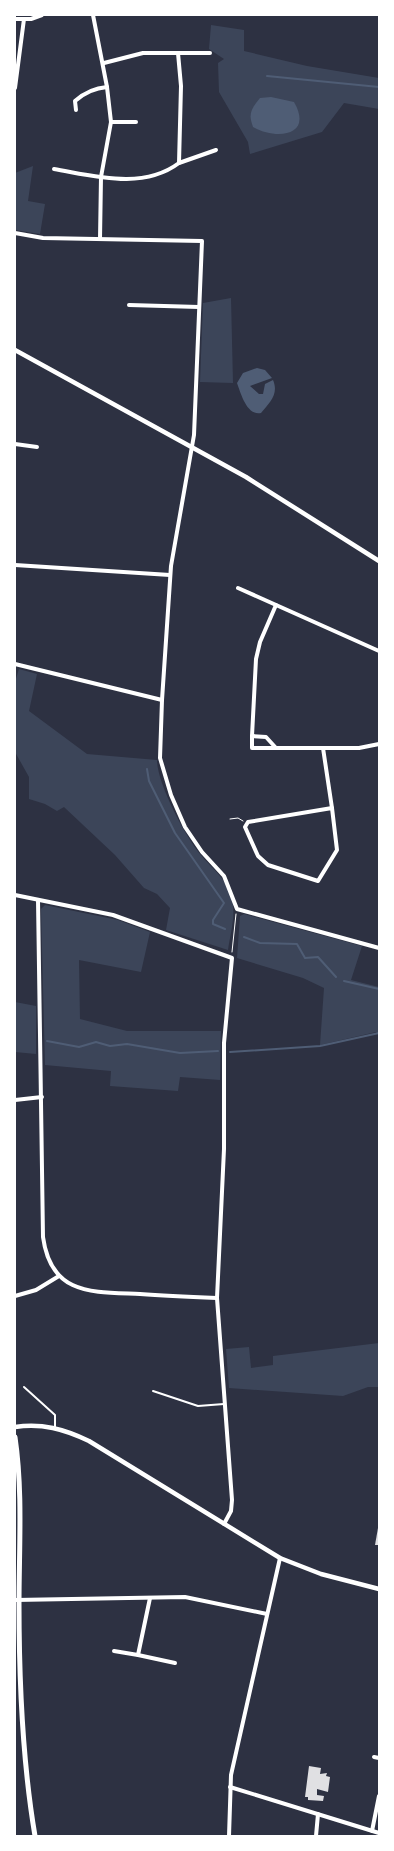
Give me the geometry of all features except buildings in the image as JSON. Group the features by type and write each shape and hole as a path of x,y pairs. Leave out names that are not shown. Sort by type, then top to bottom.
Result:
{"main road":[{"path":"15,1437 20,1511 17,1600 19,1697 22,1739 36,1836"}],"street":[{"path":"15,19 42,15"},
{"path":"93,15 104,63 110,122 101,177 100,239"},
{"path":"15,88 24,19"},
{"path":"104,63 143,53 210,53"},
{"path":"178,53 181,86 179,163"},
{"path":"76,110 75,104 77,99 94,89 107,86"},
{"path":"110,122 136,122"},
{"path":"54,169 101,177 130,178 153,176 166,172 179,163 216,150"},
{"path":"15,233 43,238 202,241 191,447 170,575 162,700 161,762 171,795 188,832 202,852 224,876 237,909 379,948"},
{"path":"129,305 199,307"},
{"path":"15,350 246,477 379,561"},
{"path":"15,444 37,447"},
{"path":"15,565 170,575"},
{"path":"238,588 379,651"},
{"path":"276,605 260,642 256,659 252,748 359,748 379,744"},
{"path":"15,664 162,700"},
{"path":"252,736 266,737 276,748"},
{"path":"323,748 332,808 338,850 318,881 268,865 258,856 250,842 246,824 332,808"},
{"path":"15,895 113,915 232,958 224,1043 224,1150 217,1298 232,1508 224,1524"},
{"path":"38,900 44,1237 48,1258 59,1276 73,1286 90,1292 217,1298"},
{"path":"15,1100 42,1097"},
{"path":"15,1296 44,1287 59,1276"},
{"path":"15,1427 36,1425 55,1427 89,1441 280,1558 321,1574 379,1589"},
{"path":"229,1836 230,1787 280,1558"},
{"path":"17,1600 185,1597 267,1614"},
{"path":"138,1655 150,1598"},
{"path":"114,1651 175,1663"},
{"path":"374,1757 379,1758"},
{"path":"230,1787 379,1833"},
{"path":"372,1831 379,1796"},
{"path":"316,1836 318,1814"}],"lane":[{"path":"24,1387 55,1415 55,1427"},
{"path":"154,1391 198,1406 224,1404"}],"path":[{"path":"230,819 238,818 246,824"},
{"path":"232,958 237,909"}],"shaded area":[{"path":"211,25 244,30 244,51 307,66 379,78 379,109 344,103 322,132 250,154 248,142 219,92 218,63 224,59 209,49"},
{"path":"271,97 294,102 299,114 299,122 296,129 281,134 272,134 253,127 251,112 254,105 260,98"},
{"path":"33,166 28,201 45,204 40,234 15,230 15,173"},
{"path":"231,298 233,383 200,382 203,303"},
{"path":"257,368 265,370 272,378 250,386 259,394 263,394 265,384 273,380 275,385 273,398 261,413 256,413 248,408 237,383 243,373"},
{"path":"19,669 37,674 29,711 87,754 157,760 162,782 180,822 194,846 223,880 232,900 232,925 228,950 166,930 170,908 157,894 144,888 115,855 64,807 57,811 45,804 29,799 29,777 15,752 15,682"},
{"path":"45,905 118,920 150,932 141,972 79,960 80,1019 127,1031 221,1031 220,1080 180,1077 178,1091 110,1086 111,1071 45,1065 41,909"},
{"path":"244,914 362,946 351,980 379,987 379,1036 376,1032 320,1045 324,988 303,978 237,958 240,916"},
{"path":"15,1002 36,1006 36,1054 15,1052"},
{"path":"379,1343 379,1387 368,1387 343,1396 229,1388 226,1349 249,1347 251,1368 273,1365 273,1356"}],"waterway":[{"path":"267,76 379,87"},
{"path":"147,769 149,781 175,833 224,903 213,920 213,924 225,929"},
{"path":"244,937 260,943 297,944 305,958 318,957 336,977"},
{"path":"344,981 379,989"},
{"path":"230,1052 320,1046 379,1033"},
{"path":"47,1041 79,1047 96,1042 110,1046 127,1044 180,1053 218,1051"}]}
